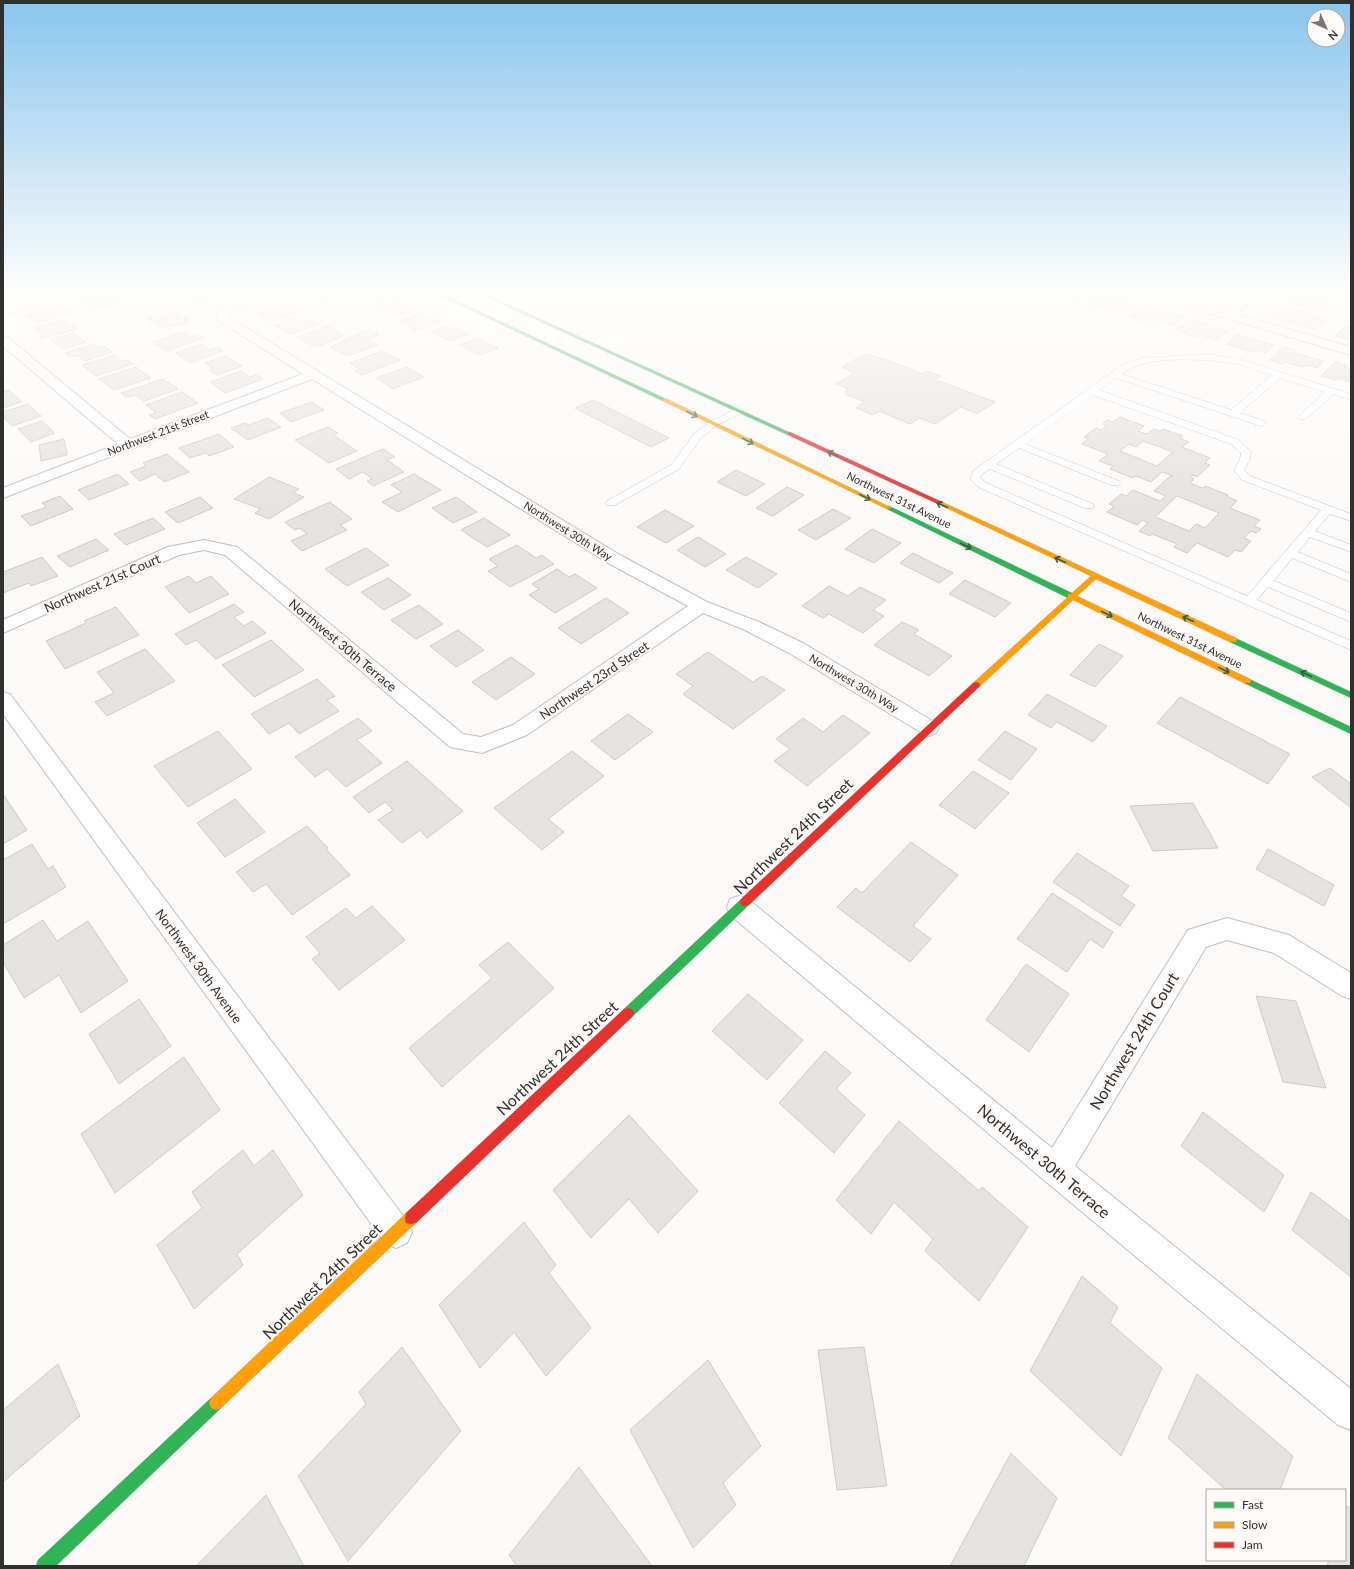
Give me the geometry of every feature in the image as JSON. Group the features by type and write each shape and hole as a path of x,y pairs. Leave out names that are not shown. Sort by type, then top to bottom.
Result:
{"main road":[{"name":"Northwest 31st Avenue","path":"591,365 1351,731"},
{"name":"Northwest 31st Avenue","path":"639,365 1351,694"},
{"name":"Northwest 24th Street","path":"44,1566 929,728 1095,576"}],"street":[{"path":"33,365 127,444"},
{"name":"Northwest 30th Way","path":"299,365 614,559 701,606 752,626 796,648 929,728"},
{"name":"Northwest 21st Street","path":"3,493 127,444 314,374"},
{"name":"Northwest 21st Court","path":"3,627 174,551 204,545"},
{"name":"Northwest 30th Terrace","path":"204,545 231,551 457,741 482,745"},
{"name":"Northwest 23rd Street","path":"482,745 520,730 701,606"},
{"name":"Northwest 30th Avenue","path":"3,700 396,1232"},
{"name":"Northwest 30th Terrace","path":"739,907 1351,1412"},
{"name":"Northwest 24th Court","path":"1056,1170 1197,938 1227,929 1280,944 1351,987"}],"lane":[{"path":"1131,365 1124,368 989,465 977,472 975,479 982,485 1351,646"},
{"path":"1250,365 1351,397"},
{"path":"1233,414 1279,374"},
{"path":"1115,375 1261,424"},
{"path":"1092,391 1235,442 1246,452 1245,459 1239,470 1246,478 1351,518"},
{"path":"1304,417 1332,391"},
{"path":"611,503 675,467 690,448 697,436 713,424 738,411"},
{"path":"1017,444 1115,483"},
{"path":"989,465 1089,506"},
{"path":"1249,602 1328,509"},
{"path":"1308,532 1351,549"},
{"path":"1290,553 1351,578"},
{"path":"1266,582 1351,618"}],"building":[{"path":"82,365 129,365 96,376"},
{"path":"209,365 242,366 217,375 209,370 213,368"},
{"path":"354,365 387,365 362,375 355,371 360,369"},
{"path":"845,365 900,365 923,374 927,371 941,376 934,381 942,382 995,402 977,414 961,407 935,424 919,418 910,424 879,411 873,415 856,408 865,402 845,394 847,388 836,384 855,373 842,367"},
{"path":"1307,365 1320,365 1317,368"},
{"path":"1332,365 1345,365 1347,366 1346,368 1351,369 1351,382 1338,378 1336,380 1321,376"},
{"path":"136,367 151,378 114,390 99,379"},
{"path":"407,367 424,377 393,389 376,378"},
{"path":"241,371 250,377 256,375 263,379 225,393 210,382"},
{"path":"163,379 178,389 144,401 135,395 127,397 121,393"},
{"path":"9,390 22,402 3,408 3,392"},
{"path":"182,392 198,403 155,419 149,415 156,412 146,405"},
{"path":"593,400 669,438 651,447 575,408"},
{"path":"312,402 324,410 291,422 280,413"},
{"path":"28,404 41,416 12,426 3,417 3,412"},
{"path":"1120,417 1144,426 1138,431 1147,434 1154,429 1160,431 1163,429 1183,436 1180,438 1189,442 1182,447 1210,458 1205,463 1210,465 1197,477 1193,475 1191,477 1194,479 1190,483 1203,488 1205,486 1228,495 1226,496 1237,501 1230,508 1260,520 1254,526 1261,529 1256,533 1251,531 1244,538 1251,541 1241,552 1235,550 1228,557 1197,543 1187,553 1174,547 1177,544 1152,534 1150,536 1139,531 1148,523 1143,520 1137,525 1107,512 1114,507 1109,504 1121,494 1126,496 1133,490 1160,501 1166,496 1154,491 1169,477 1173,476 1162,472 1151,482 1136,476 1133,478 1110,469 1113,466 1099,461 1108,454 1082,444 1089,438 1084,437 1096,428 1101,430 1107,426 1103,424 1107,420 1113,422","holes":["1143,441 1173,452 1157,466 1120,451 1129,444 1136,447","1177,496 1219,513 1205,528 1196,524 1189,531 1155,517"]},
{"path":"267,418 281,427 248,440 231,428 245,423 249,425"},
{"path":"42,421 55,433 31,442 18,429"},
{"path":"328,427 338,433 333,435 357,451 329,463 295,440"},
{"path":"219,434 234,447 209,456 206,453 190,458 179,448"},
{"path":"64,439 67,455 41,461 39,445"},
{"path":"383,449 395,457 387,460 404,472 373,486 367,481 372,479 363,472 349,479 336,469"},
{"path":"167,454 189,472 164,482 155,474 140,481 130,472 146,466 143,463"},
{"path":"736,470 765,484 746,496 717,482"},
{"path":"118,474 129,484 89,500 78,490"},
{"path":"414,474 441,490 398,512 382,502 402,492 391,485"},
{"path":"269,477 299,489 293,493 304,497 269,519 255,513 261,509 234,499"},
{"path":"787,487 804,495 773,516 756,508"},
{"path":"60,496 73,509 31,526 21,516 46,507 42,503"},
{"path":"200,497 213,508 178,523 165,512"},
{"path":"456,497 477,512 453,523 432,508"},
{"path":"330,502 352,519 340,525 347,530 302,551 291,541 307,534 300,528 295,530 285,522"},
{"path":"833,509 851,518 816,540 798,530"},
{"path":"665,510 694,526 666,543 637,527"},
{"path":"153,518 165,529 126,545 114,534"},
{"path":"484,518 510,535 487,547 461,530"},
{"path":"872,529 901,543 874,563 845,549"},
{"path":"698,537 726,554 705,567 677,550"},
{"path":"96,539 109,550 70,567 57,556"},
{"path":"517,545 536,558 542,555 554,564 510,587 488,571 498,566 489,559"},
{"path":"366,548 389,565 347,586 325,569"},
{"path":"913,553 953,573 939,583 900,563"},
{"path":"42,557 58,576 31,586 29,583 3,593 3,572"},
{"path":"746,557 777,574 758,588 726,570"},
{"path":"557,569 569,577 575,574 597,588 555,613 529,595 539,589 532,584"},
{"path":"189,576 196,583 211,576 229,594 189,613 165,587"},
{"path":"388,578 411,595 384,610 361,592"},
{"path":"965,580 1011,603 995,617 949,594"},
{"path":"829,586 848,596 860,587 886,600 873,610 884,616 863,633 829,614 823,618 802,606"},
{"path":"606,598 629,613 581,644 558,628"},
{"path":"234,604 244,612 234,617 244,626 252,621 266,633 216,659 196,640 186,645 175,634"},
{"path":"419,605 443,624 416,639 391,620"},
{"path":"116,607 139,635 65,669 46,641 86,623 84,621"},
{"path":"902,622 919,630 914,634 952,656 929,676 874,645"},
{"path":"458,630 484,650 456,667 430,646"},
{"path":"271,640 304,670 254,697 222,665"},
{"path":"1099,644 1123,656 1095,687 1070,675"},
{"path":"145,649 175,681 107,716 95,702 114,693 97,672"},
{"path":"708,652 753,682 762,676 785,690 733,729 683,694 693,686 676,674"},
{"path":"511,657 535,674 496,700 472,682"},
{"path":"317,679 335,696 327,700 339,711 299,734 289,723 269,734 251,714"},
{"path":"1047,694 1107,726 1093,742 1057,722 1051,728 1028,715"},
{"path":"1180,697 1290,754 1268,784 1157,723"},
{"path":"628,714 653,732 615,760 591,741"},
{"path":"843,715 870,733 807,786 774,761 790,749 776,739 803,718 823,732"},
{"path":"358,718 372,731 357,740 382,763 346,787 327,769 315,777 295,757"},
{"path":"218,731 252,769 188,807 154,766"},
{"path":"1005,731 1037,749 1011,780 978,760"},
{"path":"572,751 604,776 548,819 564,832 542,850 494,808"},
{"path":"407,761 463,811 427,838 420,830 402,843 378,820 393,810 385,802 369,813 353,797"},
{"path":"1330,768 1351,784 1351,808 1312,777"},
{"path":"973,771 1009,793 975,829 939,805"},
{"path":"3,794 27,830 3,844"},
{"path":"235,799 265,832 225,857 197,823"},
{"path":"1193,803 1218,848 1153,851 1130,806"},
{"path":"307,826 328,848 326,849 350,875 292,915 266,884 253,892 236,872"},
{"path":"911,842 958,875 913,926 931,939 910,962 837,907 856,888 862,893"},
{"path":"32,844 48,869 53,866 66,887 3,924 3,860"},
{"path":"1268,849 1334,885 1324,906 1256,869"},
{"path":"1077,853 1129,886 1121,896 1135,905 1120,926 1053,882"},
{"path":"1052,893 1113,932 1103,948 1090,939 1067,972 1017,939"},
{"path":"372,906 405,940 339,990 312,959 320,953 306,937 346,908 356,918"},
{"path":"43,920 57,941 88,921 128,981 81,1013 59,975 24,998 3,962 3,945"},
{"path":"508,942 554,988 442,1087 409,1048 492,978 479,965"},
{"path":"1026,964 1069,994 1029,1052 986,1020"},
{"path":"748,994 803,1040 767,1080 712,1031"},
{"path":"1256,996 1296,1001 1326,1088 1283,1082"},
{"path":"139,999 171,1046 119,1084 89,1034"},
{"path":"825,1051 851,1073 836,1089 865,1115 834,1153 779,1103"},
{"path":"184,1057 220,1110 115,1193 81,1134"},
{"path":"1203,1112 1284,1175 1264,1212 1181,1146"},
{"path":"629,1115 698,1191 658,1233 629,1199 591,1238 553,1190"},
{"path":"899,1121 979,1191 982,1187 1028,1227 979,1301 925,1251 933,1239 894,1202 871,1234 836,1200"},
{"path":"243,1150 254,1166 273,1150 303,1195 237,1254 243,1265 194,1309 157,1245 202,1208 192,1192"},
{"path":"1311,1192 1351,1222 1351,1277 1292,1230"},
{"path":"524,1222 556,1265 549,1273 591,1328 546,1376 514,1332 480,1368 439,1305"},
{"path":"1082,1276 1118,1307 1110,1323 1162,1368 1121,1456 1030,1371"},
{"path":"402,1347 461,1431 348,1561 298,1476 366,1404 359,1392"},
{"path":"864,1347 887,1486 837,1490 818,1350"},
{"path":"708,1360 761,1446 723,1483 736,1505 693,1548 630,1430"},
{"path":"58,1364 80,1416 3,1482 3,1410"},
{"path":"1197,1374 1293,1456 1280,1489 1225,1489 1168,1438"},
{"path":"1011,1453 1057,1498 1024,1566 950,1566"},
{"path":"579,1467 652,1566 517,1566 509,1555"},
{"path":"266,1495 304,1566 196,1566"},
{"path":"1347,1506 1351,1509 1351,1566 1327,1566 1329,1561 1346,1561"}],"traffic: fast":[{"path":"591,365 665,400"},
{"path":"639,365 790,434"},
{"path":"889,508 1071,596"},
{"path":"1233,640 1351,695"},
{"path":"1247,681 1351,731"},
{"path":"628,1013 745,902"},
{"path":"44,1566 216,1403"}],"traffic: slow":[{"path":"665,400 889,508"},
{"path":"940,503 1233,640"},
{"path":"976,685 1095,576"},
{"path":"1071,596 1247,681"},
{"path":"216,1403 411,1218"}],"traffic: jam":[{"path":"790,434 940,503"},
{"path":"745,902 976,685"},
{"path":"411,1218 628,1013"}]}
